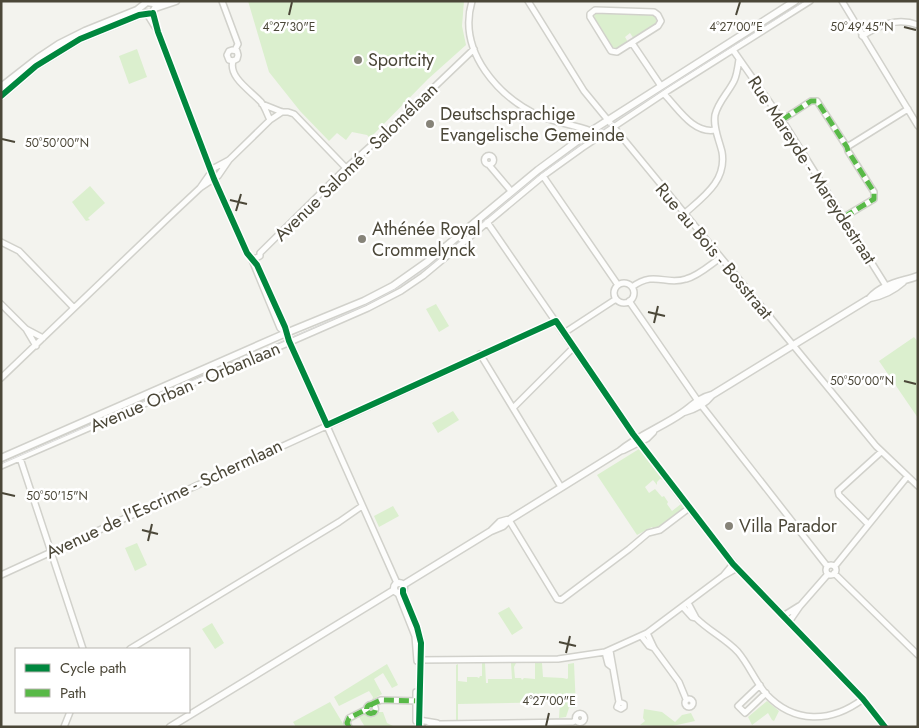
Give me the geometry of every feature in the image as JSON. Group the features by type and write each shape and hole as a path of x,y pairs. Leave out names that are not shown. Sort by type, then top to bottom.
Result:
{"street":[{"path":"1,96 36,66 80,38 162,1"},
{"path":"1,87 59,44 85,31 148,7 176,1"},
{"path":"222,1 238,44 235,50 238,55 231,66 234,74 262,104 270,120"},
{"path":"472,1 469,21 474,49 485,70 499,89 522,106 544,117 590,131"},
{"name":"Rue au Bois - Bosstraat","path":"528,1 574,76 613,128 881,452 918,486"},
{"name":"Avenue Orban - Orbanlaan","path":"1,458 286,333 364,301 392,286 427,262 511,191 590,131 796,1"},
{"name":"Avenue Orban - Orbanlaan","path":"1,466 368,308 401,290 423,276 543,176 585,146 810,1"},
{"path":"842,1 918,126"},
{"path":"148,7 214,179 247,253 257,265 285,327 289,342 399,588 403,593 420,635 417,725 574,722 576,720"},
{"path":"592,11 657,13 660,24 632,43 617,52 611,51 590,17 592,11"},
{"path":"862,36 891,22 905,21 918,25"},
{"path":"632,43 661,86"},
{"name":"Avenue Salomé - Salomélaan","path":"252,260 256,259 346,168 474,49"},
{"name":"Rue Mareyde - Mareydestraat","path":"733,50 782,120 888,289"},
{"path":"684,214 706,195 721,174 722,152 715,130 715,118 717,108 735,79 739,59"},
{"path":"664,94 695,126 710,131 715,130"},
{"path":"782,120 810,101 818,101 847,146 848,151 875,196 872,200 844,217"},
{"path":"262,104 282,112 294,114 346,168"},
{"path":"847,146 908,109"},
{"path":"200,188 214,168 229,160 270,120 282,112"},
{"path":"580,139 585,146"},
{"path":"1,378 200,188 214,179 225,168 229,160"},
{"path":"489,165 511,191"},
{"path":"543,176 618,285"},
{"path":"488,222 638,440 689,508 735,566 861,696 885,727"},
{"path":"1,242 18,251 74,308"},
{"path":"632,288 643,280 651,278 678,281 686,279 694,276 720,258"},
{"path":"170,727 491,530 503,526 508,520 699,403 705,397 712,395 870,298 918,276"},
{"path":"624,283 632,288 633,296 629,302 622,303 616,298 614,293 618,285 624,283"},
{"path":"564,334 616,298"},
{"path":"629,302 699,403 827,566 826,570 918,655"},
{"path":"1,304 26,328 43,338"},
{"name":"Avenue de l'Escrime - Schermlaan","path":"1,575 480,354 556,321"},
{"path":"26,328 36,346"},
{"path":"513,408 574,347"},
{"path":"480,354 561,487"},
{"path":"868,524 838,491 839,488 881,452"},
{"path":"20,458 52,550 83,648"},
{"path":"789,622 800,606 836,570 835,566 907,477"},
{"path":"132,648 340,522 362,506"},
{"path":"508,520 557,598 561,600 629,550 648,533 660,530 689,508"},
{"path":"418,660 558,659 607,651 645,635 735,566"},
{"path":"827,566 835,566"},
{"path":"688,603 696,618"},
{"path":"783,616 800,606"},
{"path":"683,607 692,617 696,618 736,650 766,693 789,711 811,717 832,716 861,696"},
{"path":"645,635 649,646 654,648 679,682 686,699"},
{"path":"607,651 608,664 612,667 619,702"},
{"path":"760,685 738,706 744,713 766,693"},
{"path":"349,727 347,723 349,718 369,707 377,700 418,701"},
{"path":"369,707 371,713 374,712 379,704 384,701"},
{"path":"64,727 70,713"},
{"path":"428,727 440,724"}],"green space":[{"name":"Sportcity","path":"248,1 464,1 462,26 466,45 428,79 370,138 367,135 352,132 346,140 337,133 329,141 300,111 269,72"},
{"path":"597,12 653,14 657,23 634,39 630,33 625,37 628,42 616,50 612,48 595,20 594,15"},
{"path":"137,49 147,77 129,84 119,56"},
{"path":"90,186 105,203 88,218 90,220 86,221 72,202"},
{"path":"436,304 449,326 439,332 426,309"},
{"path":"914,337 918,342 918,418 879,361"},
{"path":"453,411 459,420 438,433 432,423"},
{"path":"639,449 663,480 660,479 657,485 653,480 645,487 649,493 655,489 662,497 664,496 672,511 681,504 684,508 660,526 654,529 652,527 637,535 597,475"},
{"path":"393,506 399,516 379,527 374,516"},
{"path":"137,543 147,565 135,571 125,548"},
{"path":"509,607 523,628 512,635 498,613"},
{"path":"212,623 224,643 215,649 202,629"},
{"path":"482,663 485,663 486,683 488,683 488,679 512,679 511,663 516,663 514,667 515,678 521,678 522,680 524,678 535,679 535,663 542,663 543,677 567,679 568,664 574,663 576,708 569,708 566,717 559,718 560,702 458,704 458,720 456,720 456,665 458,664 458,681 467,682 467,677 479,678 482,676"},
{"path":"387,664 398,685 392,688 383,673 374,679 382,694 372,700 373,697 369,691 339,706 334,697"},
{"path":"767,701 779,711 774,721 768,713 752,725 748,717"},
{"path":"330,702 345,727 296,727 293,722"},
{"path":"644,709 662,712 675,722 682,715 691,713 695,721 668,727 640,725 645,721 643,718"},
{"path":"378,712 383,712 387,723 395,727 365,727 359,717 350,723 352,718 362,713 372,716"}],"tram line":[{"path":"1,464 383,296 408,281 454,247 519,191 606,127 805,1"}],"marked path":[{"path":"782,120 811,101 817,101 847,147 874,192 874,199 844,217"},
{"path":"370,705 381,700 419,701"},
{"path":"371,705 375,709 371,713 367,709 371,705"},
{"path":"349,727 347,723 349,718 367,709"}],"cycle path":[{"path":"153,13 158,32 214,179 247,253 257,265 327,425 556,321 633,434 733,564 863,699 885,727"},
{"path":"1,96 36,66 80,39 139,15 153,13"},
{"path":"403,590 421,643 419,727"}],"place":[{"name":"Sportcity","path":"358,60"},
{"name":"Deutschsprachige Evangelische Gemeinde","path":"430,124"},
{"name":"Athénée Royal Crommelynck","path":"362,239"},
{"name":"Villa Parador","path":"729,526"}]}
